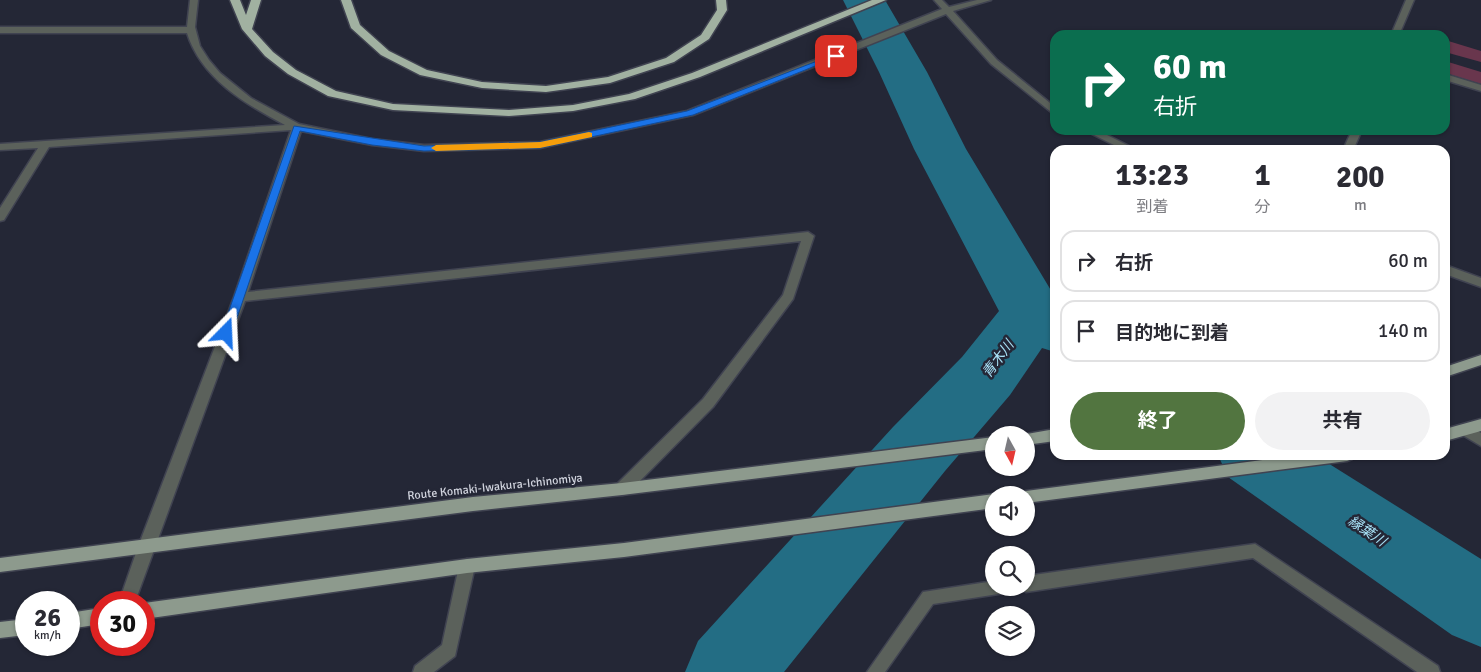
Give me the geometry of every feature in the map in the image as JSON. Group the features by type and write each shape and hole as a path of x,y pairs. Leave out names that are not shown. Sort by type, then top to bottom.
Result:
{"highway":[{"path":"235,0 247,29 269,54 292,72 332,94 393,107 508,113 573,108 631,97 696,75 881,0"},
{"path":"247,29 256,0"},
{"path":"346,0 356,26 386,53 424,73 482,85 546,89 610,80 670,60 705,37 722,10 721,0"}],"main road":[{"path":"1450,370 1481,360"},
{"path":"1450,434 1481,425"},
{"path":"1035,438 1050,436"},
{"name":"Route Komaki-Iwakura-Ichinomiya","path":"0,565 473,504 622,489 985,444"},
{"path":"1035,496 1309,460"},
{"path":"155,609 467,566 624,550 985,502"},
{"path":"0,630 15,628"}],"street":[{"path":"194,0 191,30 207,65 230,86 270,114 297,128"},
{"path":"938,0 994,62 1050,108"},
{"path":"0,147 297,128 372,142 424,148 540,145 690,113 948,10 986,0"},
{"path":"1398,30 1410,0"},
{"path":"0,30 191,30"},
{"path":"1450,79 1481,88"},
{"path":"131,591 240,297 297,128"},
{"path":"1099,135 1121,145"},
{"path":"0,217 46,143"},
{"path":"240,297 808,236 790,296 708,403 622,489"},
{"path":"1450,271 1481,283"},
{"path":"1466,430 1481,440"},
{"path":"1035,583 1255,551 1432,672"},
{"path":"421,672 449,650 467,566"},
{"path":"875,672 929,598 985,590"}],"building":[{"path":"1450,42 1481,51 1481,62 1450,53"},
{"path":"1450,63 1481,72 1481,84 1450,75"}],"waterway":[{"name":"青木川","path":"864,0 903,72 940,149 1032,314"},
{"name":"青木川","path":"729,672 919,449 986,376 1032,314"},
{"name":"縁葉川","path":"1032,314 1050,325"},
{"name":"縁葉川","path":"1262,460 1481,606"}],"slow traffic":[{"path":"436,148 540,145 589,135"}],"route":[{"path":"226,333 297,128 372,142 424,148 540,145 690,113 836,56"}]}
